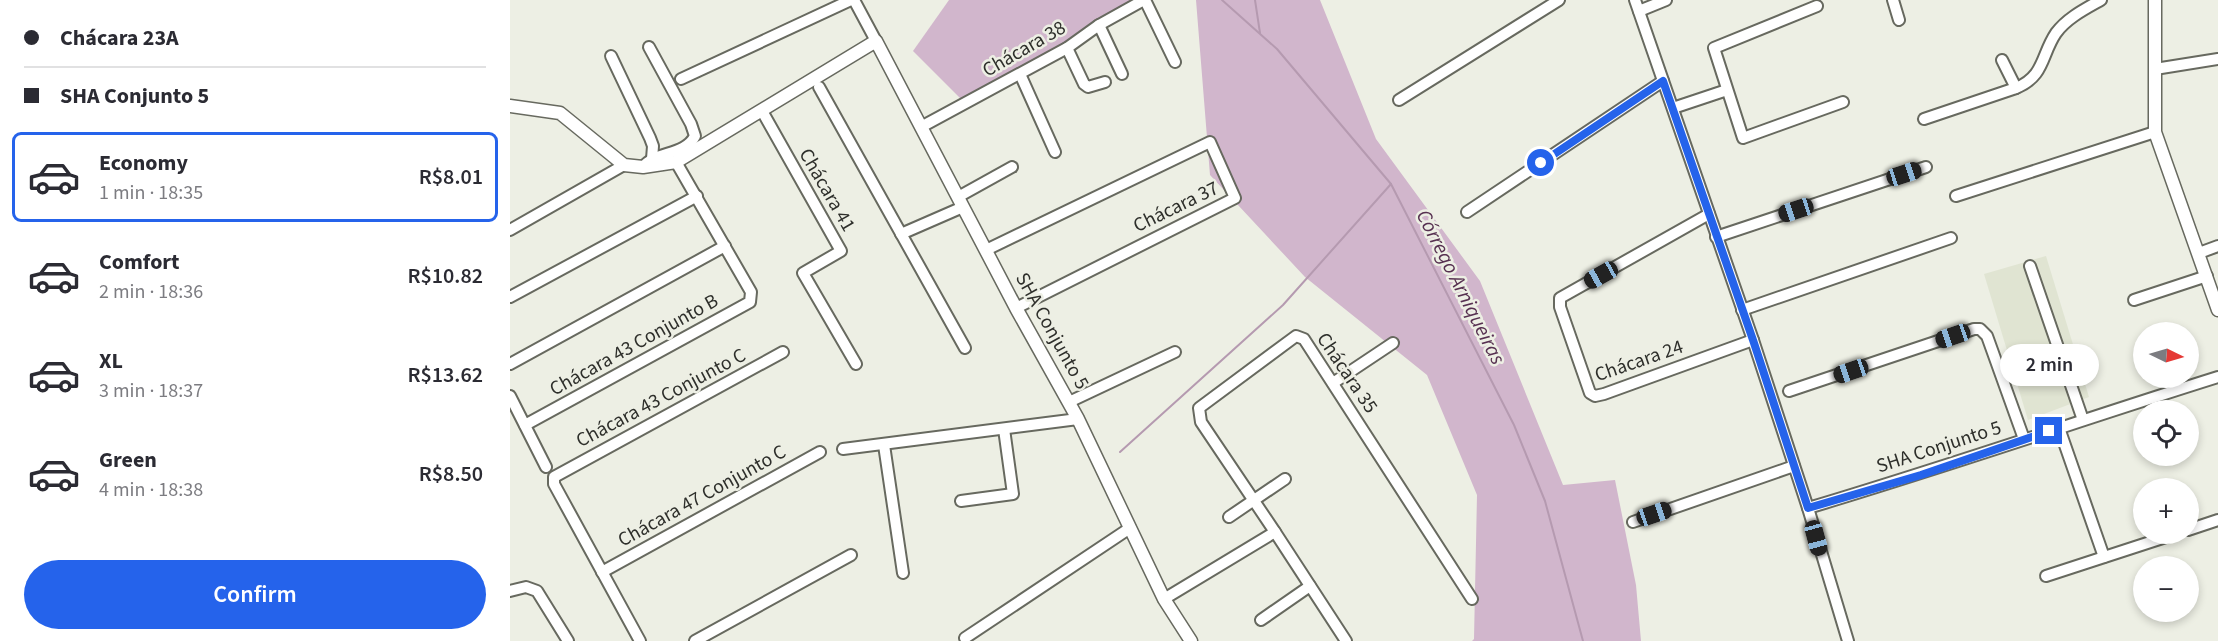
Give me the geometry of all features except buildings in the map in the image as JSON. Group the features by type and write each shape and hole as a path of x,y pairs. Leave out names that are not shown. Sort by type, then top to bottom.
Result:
{"street":[{"name":"SHA Conjunto 5","path":"852,0 876,41 1016,308 1078,419 1164,599 1191,641"},
{"path":"681,79 852,0"},
{"path":"1145,0 1175,62"},
{"name":"Chácara 38","path":"921,127 1067,48 1099,25 1145,0"},
{"path":"1399,100 1559,0"},
{"path":"1666,0 1637,5 1753,340 1808,508 1848,641"},
{"path":"1893,0 1899,20"},
{"path":"1924,119 2024,85 2041,68 2056,34 2064,25 2079,12 2101,0"},
{"path":"2155,0 2155,132 2218,310"},
{"path":"1817,6 1714,48 1743,138 1843,102"},
{"path":"1099,25 1122,74"},
{"path":"510,230 624,165 676,162 876,41"},
{"path":"647,163 683,148 693,141 695,136 691,124 649,47"},
{"path":"1067,48 1084,84 1088,87 1105,82"},
{"path":"611,56 653,146 647,163"},
{"path":"2155,69 2218,59"},
{"path":"2002,60 2016,88"},
{"path":"1020,74 1054,152"},
{"path":"1467,212 1663,81"},
{"path":"819,87 964,348"},
{"path":"1673,108 1727,90"},
{"path":"510,106 560,113 624,165"},
{"name":"Chácara 41","path":"762,111 842,251 803,273 856,364"},
{"path":"1956,196 2155,132"},
{"name":"Chácara 37","path":"986,250 1210,142 1235,198 1016,308"},
{"path":"510,364 725,246 676,162"},
{"path":"901,234 961,202 1012,167"},
{"path":"1716,237 1926,167"},
{"path":"510,297 697,196"},
{"name":"Chácara 24","path":"1709,214 1560,298 1560,307 1590,393 1595,396 1604,394 1753,340"},
{"path":"1742,310 1951,238"},
{"name":"Chácara 43 Conjunto B","path":"525,425 750,302 751,292 725,246"},
{"path":"2199,253 2218,246"},
{"path":"2030,266 2083,420"},
{"path":"2134,300 2206,276"},
{"path":"1789,391 1974,329 1980,329 1987,336 2024,439"},
{"name":"Chácara 35","path":"1346,641 1201,422 1200,408 1296,336 1305,339 1472,599"},
{"path":"1333,383 1393,343"},
{"name":"Chácara 43 Conjunto C","path":"602,572 554,484 556,475 783,352"},
{"path":"1069,402 1175,352"},
{"name":"SHA Conjunto 5","path":"1808,508 1921,475 2024,439 2218,377"},
{"path":"510,396 546,467"},
{"path":"843,449 1078,419"},
{"path":"2059,428 2104,557"},
{"path":"961,501 1013,494 1004,429"},
{"path":"884,445 903,573"},
{"name":"Chácara 47 Conjunto C","path":"602,572 820,452"},
{"path":"1633,522 1794,466"},
{"path":"1230,518 1285,479"},
{"path":"2199,526 2218,520"},
{"path":"965,638 1130,528"},
{"path":"1164,599 1275,532"},
{"path":"2046,576 2144,544"},
{"path":"695,641 851,555"},
{"path":"602,572 640,641"},
{"path":"1261,620 1310,586"},
{"path":"510,591 526,587 537,591 568,641"}],"shaded area":[{"path":"949,0 1141,0 967,105 913,51"},
{"path":"1196,0 1320,0 1376,139 1480,281 1563,485 1615,480 1636,585 1641,641 1472,641 1474,639 1477,495 1427,375 1305,277 1210,175"},
{"path":"2046,256 2089,397 2028,420 1984,274"}],"waterway":[{"name":"Córrego Arniqueiras","path":"1222,0 1277,49 1391,184 1514,425 1545,501 1583,641"},
{"path":"1255,0 1260,33"},
{"path":"1120,452 1283,305 1391,184"}],"route":[{"path":"1541,163 1663,81 1753,340 1771,401 1808,508 1921,475 2049,431"}]}
